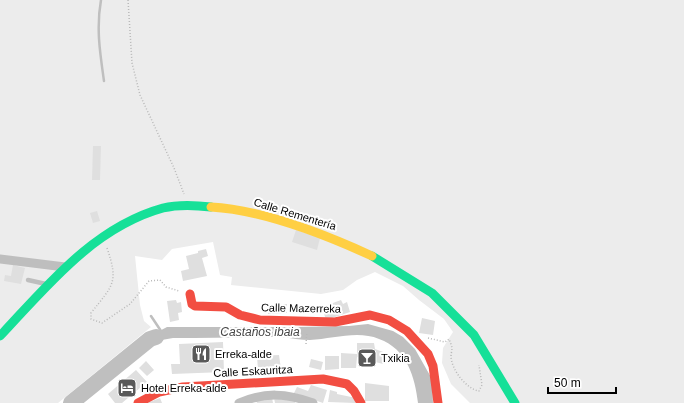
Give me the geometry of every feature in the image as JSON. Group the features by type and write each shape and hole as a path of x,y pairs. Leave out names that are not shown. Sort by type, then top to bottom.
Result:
{"street":[{"name":"Calle Rementería","path":"0,336 65,266 103,237 136,217 164,208 188,205 241,210 327,235 381,260 432,293 474,335 515,403"},
{"path":"0,259 65,266"},
{"name":"Calle Mazerreka","path":"190,294 192,304 195,306 226,307 240,315 260,320 335,322 370,315 389,320 407,332 428,354 433,366 438,403"},
{"name":"Calle Eskauritza","path":"138,403 146,397 161,391 183,387 323,379 350,385 356,392 361,403"},
{"path":"239,403 248,399 279,394 294,396 312,403"}],"lane":[{"path":"28,280 48,284"}],"path":[{"path":"128,0 132,63 140,95 174,168 188,205"},
{"path":"103,237 114,268 114,280 91,313 91,319 102,323 130,304 148,281 160,280 166,287 190,294"},
{"path":"306,344 307,331"},
{"path":"426,338 445,342 449,339 453,351 451,357 455,370 468,386 479,391 482,385 478,369 479,364"}],"shaded area":[{"path":"0,0 684,0 684,403 470,403 451,384 442,363 443,348 453,332 444,319 403,286 375,272 357,280 343,290 321,294 231,285 232,277 220,275 213,242 172,249 162,260 135,256 140,305 144,321 151,327 58,403 0,403"}],"water":[{"path":"368,324 393,331 403,337 415,349 432,379 433,403 418,403 415,383 403,357 389,344 371,336 354,335 310,340 282,337 173,338 156,341 138,348 148,337 167,327 295,327 349,326"}],"building":[{"path":"93,146 101,146 100,180 92,180"},
{"path":"97,211 100,221 93,223 90,213"},
{"path":"296,230 320,238 317,250 292,242"},
{"path":"206,249 208,256 202,258 207,276 183,281 181,271 189,269 186,256"},
{"path":"13,265 25,268 21,284 4,281 5,275 11,276"},
{"path":"176,300 177,303 181,302 182,312 178,313 179,320 170,322 167,301"},
{"path":"341,300 343,304 347,302 350,312 326,320 322,307"},
{"path":"287,304 287,313 268,314 267,305"},
{"path":"422,318 435,321 433,335 419,333"},
{"name":"Erreka-alde","path":"223,342 224,372 172,374 171,364 180,364 179,344"},
{"path":"357,343 374,343 375,349 386,353 383,364 357,357 356,368 341,368 341,353 357,354"},
{"path":"279,355 281,369 258,370 257,356"},
{"path":"325,356 339,356 339,369 325,370"},
{"path":"311,359 323,362 321,370 309,367"},
{"path":"146,361 154,370 147,376 139,368"},
{"name":"Hotel Erreka-alde","path":"136,370 147,382 122,403 115,403 108,394"},
{"path":"365,383 389,386 389,401 365,401"},
{"path":"311,385 327,390 323,403 294,393 297,387 308,391"},
{"path":"330,390 337,392 337,394 356,398 355,403 328,402"},
{"path":"160,398 162,403 147,403"},
{"path":"272,398 273,403 257,403 256,401"},
{"path":"274,398 296,400 295,403 275,403"}],"waterway":[{"path":"101,0 99,31 104,81"},
{"path":"151,316 161,331"},
{"name":"Castaños ibaia","path":"71,403 150,339 156,337"}],"traffic: fast":[{"path":"0,336 73,260 115,229 138,217 163,208 187,205 211,207"},
{"path":"372,256 432,293 474,335 515,403"}],"traffic: slow":[{"path":"211,207 251,213 293,224 334,239 372,256"}],"traffic: jam":[{"path":"190,294 192,304 195,306 226,307 240,315 260,320 335,322 370,315 389,320 407,331 428,354 433,366 438,403"},
{"path":"138,403 159,392 183,387 323,379 347,384 354,391 361,403"}],"place":[{"name":"Erreka-alde","path":"201,354"},
{"name":"Txikia","path":"367,358"},
{"name":"Hotel Erreka-alde","path":"127,388"}]}
